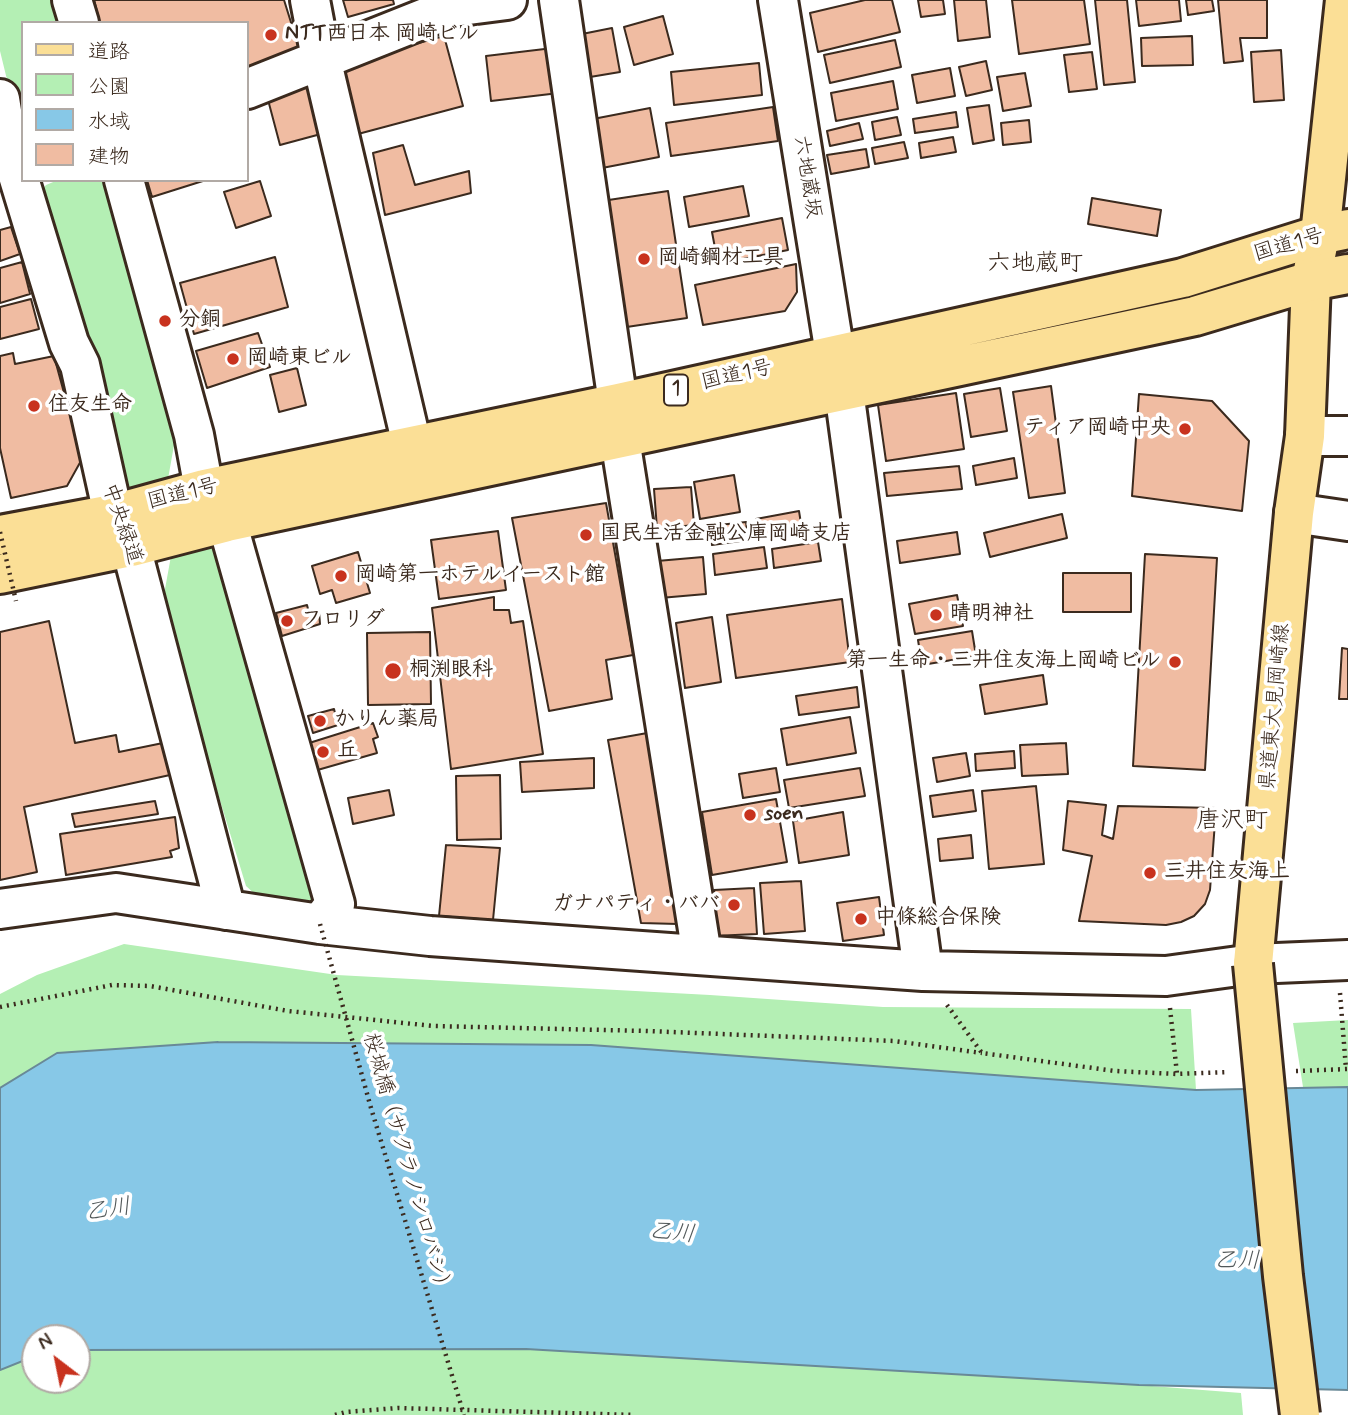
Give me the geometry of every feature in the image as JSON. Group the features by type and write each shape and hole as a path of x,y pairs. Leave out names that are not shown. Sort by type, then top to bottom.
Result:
{"main road":[{"name":"県道東大見岡崎線","path":"1300,1415 1283,1276 1253,964 1294,513 1305,436 1311,281 1334,232 1345,0"},
{"name":"国道1号","path":"8,588 131,547 619,421 835,354 1183,278 1334,232"},
{"name":"国道1号","path":"0,534 113,513 204,489 412,445 844,391 1195,316 1311,281 1348,274"}],"street":[{"path":"72,0 78,21"},
{"path":"310,0 321,58 412,445"},
{"path":"248,89 453,8 507,0"},
{"path":"559,0 619,421 702,955"},
{"name":"六地蔵坂","path":"778,0 835,354"},
{"name":"中央緑道","path":"0,99 14,180 69,343 80,365 113,513 131,547 226,910"},
{"path":"125,182 194,435 204,489 227,522 335,904 320,924"},
{"path":"844,391 923,971"},
{"path":"1305,436 1348,436"},
{"path":"1294,513 1348,522"},
{"path":"0,909 116,893 320,924 430,936 923,971 1166,976 1253,964 1343,961"}],"path":[{"path":"0,534 8,588"},
{"name":"桜城橋（サクラノシロバシ）","path":"320,924 464,1415"},
{"path":"1294,1071 1347,1069 1343,961"},
{"path":"923,971 982,1053"},
{"path":"1166,976 1177,1074"},
{"path":"0,1007 112,985 150,986 288,1011 433,1026 894,1041 1115,1071 1177,1074 1229,1072"},
{"path":"335,1415 398,1408 635,1415"}],"green space":[{"path":"0,0 58,0 63,21 21,21 21,137 0,51"},
{"path":"53,182 115,182 179,417 168,479 129,488 119,480 38,194 46,185"},
{"path":"216,546 319,905 257,896 246,886 205,751 196,740 163,600 171,556"},
{"path":"124,944 337,975 883,1007 1191,1009 1196,1090 591,1045 218,1042 57,1053 0,1088 0,994 37,975"},
{"path":"1348,1020 1348,1087 1303,1087 1293,1023"},
{"path":"526,1349 1241,1393 1243,1415 0,1415 0,1370 21,1362 21,1394 91,1394 91,1350"}],"water":[{"name":"乙川","path":"218,1042 591,1045 1196,1090 1348,1087 1348,1390 1139,1385 526,1349 91,1350 91,1324 21,1324 21,1362 0,1370 0,1088 57,1053"}],"building":[{"name":"NTT西日本 岡崎ビル","path":"94,0 284,0 299,48 248,68 248,21 99,21"},
{"path":"343,0 393,0 394,4 348,17"},
{"path":"865,0 892,0 900,32 818,52 810,13"},
{"path":"918,0 943,0 945,14 921,17"},
{"path":"954,0 986,0 990,37 958,41"},
{"path":"1012,0 1084,0 1090,44 1019,54"},
{"path":"1095,0 1127,0 1135,82 1104,85"},
{"path":"1136,0 1179,0 1181,21 1139,26"},
{"path":"1186,0 1212,0 1214,11 1188,15"},
{"path":"1218,0 1267,0 1267,38 1240,38 1243,61 1224,63"},
{"path":"663,16 673,54 634,65 624,27"},
{"path":"612,28 620,72 590,77 582,34"},
{"path":"444,36 463,106 358,134 339,65"},
{"path":"1192,36 1193,65 1142,66 1141,38"},
{"path":"895,40 901,67 830,83 824,55"},
{"path":"553,48 559,93 491,101 486,56"},
{"path":"1281,50 1284,100 1254,102 1251,52"},
{"path":"1092,52 1097,89 1069,92 1064,55"},
{"path":"986,61 992,90 966,96 959,67"},
{"path":"759,63 762,95 674,105 671,72"},
{"path":"950,68 955,96 917,103 912,75"},
{"path":"1025,73 1031,106 1003,111 997,77"},
{"path":"893,81 898,109 836,121 831,93"},
{"path":"320,82 332,131 280,145 267,96"},
{"path":"989,105 994,140 973,144 967,108"},
{"path":"773,107 778,141 671,156 666,123"},
{"path":"650,108 659,157 602,168 593,119"},
{"path":"956,112 958,127 915,133 913,119"},
{"path":"897,117 901,135 875,140 872,122"},
{"path":"1029,120 1031,142 1003,145 1001,123"},
{"path":"859,123 863,139 830,146 827,131"},
{"path":"953,137 956,152 921,158 919,143"},
{"path":"904,142 908,158 875,164 872,148"},
{"path":"403,145 415,185 469,171 471,193 385,215 373,153"},
{"path":"866,149 869,167 831,174 827,155"},
{"path":"260,181 271,216 236,228 224,192"},
{"path":"148,182 200,182 152,197"},
{"path":"743,186 749,216 689,227 684,197"},
{"name":"岡崎鋼材工具","path":"668,191 687,318 620,328 602,201"},
{"path":"1092,198 1161,210 1157,236 1088,224"},
{"path":"782,218 788,250 718,264 712,232"},
{"path":"11,227 20,254 0,261 0,230"},
{"path":"275,257 288,307 194,334 180,283"},
{"path":"22,262 30,294 0,303 0,268"},
{"path":"796,264 797,292 785,311 703,325 695,285"},
{"path":"31,299 39,329 0,339 0,307"},
{"name":"岡崎東ビル","path":"258,333 270,367 207,388 196,351"},
{"name":"住友生命","path":"13,353 15,364 54,356 82,459 67,486 11,498 0,448 0,356"},
{"path":"297,368 306,405 279,412 270,375"},
{"path":"1051,386 1065,493 1029,498 1013,392"},
{"path":"1000,388 1007,431 971,437 964,394"},
{"path":"956,393 964,449 886,461 878,405"},
{"path":"1139,394 1212,401 1249,441 1242,511 1132,496"},
{"path":"1014,458 1017,478 976,485 973,466"},
{"path":"959,466 962,489 887,496 884,473"},
{"path":"734,475 740,512 700,519 694,482"},
{"path":"691,487 694,525 657,529 654,489"},
{"path":"606,503 633,655 606,660 612,699 549,711 512,518"},
{"path":"799,511 802,530 760,537 756,519"},
{"path":"1062,514 1067,538 990,557 984,533"},
{"path":"746,522 748,540 712,545 710,526"},
{"path":"498,531 506,590 439,599 431,540"},
{"path":"957,532 960,554 900,563 897,541"},
{"path":"818,542 821,561 774,568 772,549"},
{"path":"764,547 767,568 715,575 713,554"},
{"path":"358,552 370,593 336,603 332,590 320,594 312,566"},
{"name":"第一生命・三井住友海上岡崎ビル","path":"1145,554 1217,558 1205,770 1133,766"},
{"path":"703,557 706,594 660,598 657,561"},
{"path":"1063,573 1131,573 1131,612 1063,612"},
{"name":"晴明神社","path":"957,595 963,626 915,634 909,604"},
{"path":"494,597 494,610 509,610 511,623 523,621 543,754 451,769 432,608"},
{"path":"842,599 850,662 736,678 727,615"},
{"path":"307,605 309,613 319,611 320,624 282,636 276,613"},
{"path":"712,617 721,682 685,688 676,623"},
{"path":"49,621 75,743 116,735 119,752 163,743 170,775 24,807 37,872 0,880 0,632"},
{"path":"972,631 976,656 922,665 918,640"},
{"path":"430,632 431,704 368,705 367,633"},
{"path":"1342,648 1348,649 1348,699 1339,699"},
{"path":"1043,675 1047,704 985,714 980,685"},
{"path":"857,687 859,707 799,715 796,696"},
{"path":"334,709 338,725 313,733 308,716"},
{"path":"850,717 856,753 787,765 781,729"},
{"path":"373,723 378,737 373,739 377,753 314,771 306,744"},
{"path":"653,732 678,924 641,923 608,740"},
{"path":"1066,743 1068,774 1022,776 1020,745"},
{"path":"1014,751 1015,768 976,771 975,754"},
{"path":"966,753 970,776 937,782 933,758"},
{"path":"594,758 594,788 522,792 520,762"},
{"path":"776,768 780,792 743,798 739,774"},
{"path":"860,768 865,796 789,808 784,780"},
{"path":"500,775 501,839 457,840 456,776"},
{"path":"1036,786 1044,864 989,869 982,791"},
{"path":"389,790 394,815 353,824 348,798"},
{"path":"973,790 976,811 933,817 930,796"},
{"path":"776,799 787,862 712,875 702,812"},
{"path":"155,801 158,814 75,827 72,814"},
{"name":"三井住友海上","path":"1068,801 1106,805 1102,835 1113,839 1118,806 1216,808 1210,890 1205,904 1194,916 1166,925 1079,921 1092,856 1063,850"},
{"path":"843,812 849,855 799,863 793,821"},
{"path":"175,817 179,848 170,851 172,857 66,875 60,834"},
{"path":"971,835 973,858 940,861 938,839"},
{"path":"446,845 500,848 493,920 439,916"},
{"path":"801,881 805,931 764,934 760,883"},
{"path":"754,888 757,934 713,936 709,898 715,897 714,890"},
{"name":"中條総合保険","path":"879,897 884,935 843,941 837,903"}],"place":[{"name":"NTT西日本 岡崎ビル","path":"271,35"},
{"name":"岡崎鋼材工具","path":"644,259"},
{"name":"分銅","path":"165,321"},
{"name":"岡崎東ビル","path":"233,359"},
{"name":"住友生命","path":"34,406"},
{"name":"ティア岡崎中央","path":"1185,429"},
{"name":"国民生活金融公庫岡崎支店","path":"586,535"},
{"name":"岡崎第一ホテルイースト館","path":"341,576"},
{"name":"晴明神社","path":"936,615"},
{"name":"フロリダ","path":"287,621"},
{"name":"第一生命・三井住友海上岡崎ビル","path":"1175,662"},
{"name":"桐渕眼科","path":"393,671"},
{"name":"かりん薬局","path":"320,721"},
{"name":"丘","path":"323,752"},
{"name":"soen","path":"750,815"},
{"name":"三井住友海上","path":"1150,873"},
{"name":"ガナパティ・ババ","path":"734,905"},
{"name":"中條総合保険","path":"861,919"}],"district":[{"name":"六地蔵町","path":"1035,265"},
{"name":"唐沢町","path":"1232,822"}]}
